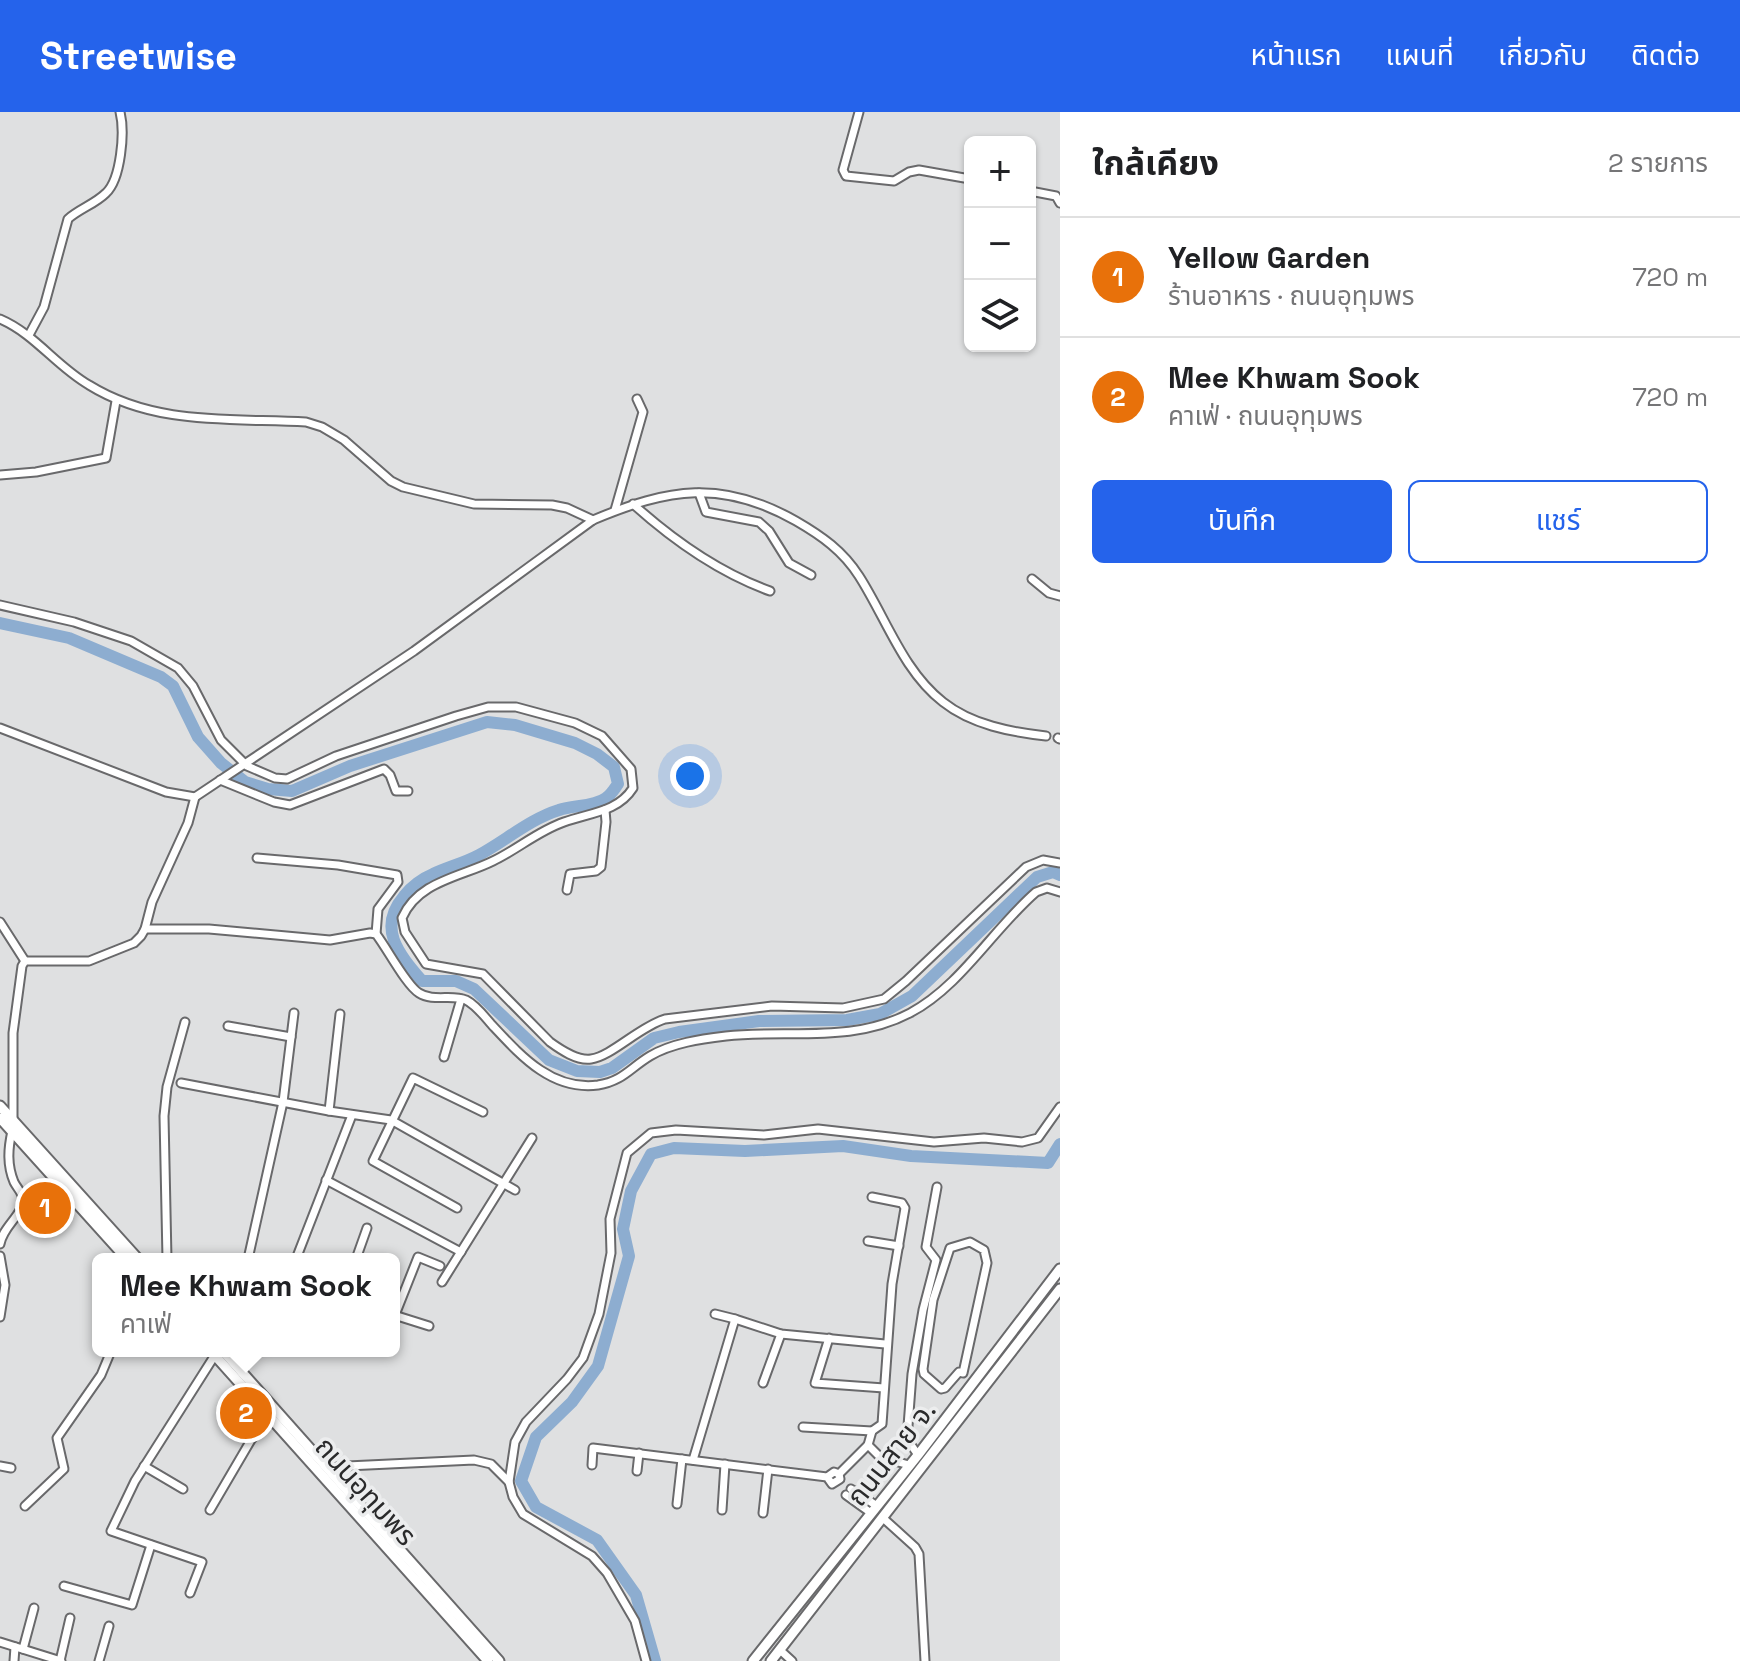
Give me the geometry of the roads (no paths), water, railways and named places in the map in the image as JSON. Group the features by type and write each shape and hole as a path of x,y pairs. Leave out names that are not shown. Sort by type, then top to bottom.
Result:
{"street":[{"path":"29,335 44,307 68,219 104,195 114,182 121,143 120,112"},
{"path":"859,112 844,158 846,176 894,181 919,170 964,178"},
{"path":"1036,192 1056,196 1060,203"},
{"path":"0,319 29,335 59,364 86,384 133,407 191,418 306,422 344,440 391,481 403,487 474,504 552,505 574,510 593,520"},
{"path":"615,510 643,412 637,399"},
{"path":"0,475 36,472 106,458 116,401"},
{"path":"25,961 89,961 134,943 145,929 152,902 184,831 195,797 414,651 593,520 633,504 685,493 723,493 785,515 823,536 842,553 860,577 920,680 945,704 1006,731 1046,736"},
{"path":"699,493 706,512 759,522 769,531 789,563 811,575"},
{"path":"633,504 682,544 747,583 770,591"},
{"path":"1032,579 1049,593 1060,596"},
{"path":"0,605 74,622 131,641 178,668 193,686 221,740 240,766 267,775 287,779 336,756 488,707 516,707 575,723 602,736 631,769 633,788 622,802 563,822 494,861 434,884 418,897 402,918 405,932 426,964 483,974 550,1042 563,1051 583,1058 591,1059 608,1051 648,1025 665,1019 772,1006 843,1008 884,999 1026,867 1043,860 1060,863"},
{"path":"0,728 166,792 195,797"},
{"path":"222,779 274,802 290,805 384,769 396,791 408,791"},
{"path":"567,890 570,874 596,871 601,867 605,810"},
{"path":"257,858 338,865 397,875 398,882 378,909 376,934 416,991 433,997 461,999 474,1006 520,1055 546,1074 580,1087 624,1077 650,1056 686,1043 765,1033 839,1034 887,1024 938,994 1036,892 1047,888 1060,892"},
{"path":"0,922 25,961"},
{"path":"145,929 209,929 330,940 376,934"},
{"path":"0,1244 4,1229 22,1204 22,1194 14,1181 9,1162 13,1120 14,1013 20,970 25,961"},
{"path":"444,1057 461,999"},
{"path":"249,1253 283,1102 294,1013"},
{"path":"329,1111 340,1014"},
{"path":"167,1253 164,1116 167,1087 185,1022"},
{"path":"228,1026 291,1037"},
{"path":"457,1208 373,1161 413,1078 483,1112"},
{"path":"181,1083 391,1120 515,1190"},
{"path":"0,1106 133,1253"},
{"path":"646,1661 635,1621 607,1573 592,1556 523,1514 509,1482 515,1442 526,1422 583,1358 599,1314 611,1253 610,1219 627,1153 651,1133 676,1130 764,1135 818,1129 934,1142 984,1138 1022,1142 1038,1138 1060,1107"},
{"path":"298,1253 352,1115"},
{"path":"0,1118 122,1253"},
{"path":"442,1282 532,1138"},
{"path":"326,1180 461,1252"},
{"path":"918,1455 907,1439 911,1387 923,1310 936,1260 926,1247 937,1187"},
{"path":"803,1427 872,1431 882,1424 885,1344 905,1208 904,1204 872,1197"},
{"path":"358,1253 367,1228"},
{"path":"868,1241 899,1246"},
{"path":"963,1373 987,1263 984,1250 970,1242 950,1248 933,1300 923,1369 924,1374 941,1389 959,1372 975,1381"},
{"path":"0,1256 5,1285 0,1317"},
{"path":"400,1302 418,1257 440,1266"},
{"name":"ถนนสาย จ.","path":"753,1661 918,1455 1060,1269"},
{"name":"ถนนสาย จ.","path":"771,1661 1060,1289"},
{"path":"715,1314 781,1334 885,1344"},
{"path":"400,1317 429,1326"},
{"path":"693,1460 735,1319"},
{"path":"763,1383 781,1334"},
{"path":"829,1338 815,1383 884,1388"},
{"path":"25,1506 64,1469 57,1438 101,1375 108,1357"},
{"path":"190,1593 202,1562 111,1531 144,1466 213,1357"},
{"name":"ถนนอุทุมพร","path":"220,1357 488,1661"},
{"name":"ถนนอุทุมพร","path":"221,1357 326,1467 499,1661"},
{"path":"210,1510 251,1440 271,1417"},
{"path":"844,1486 868,1445 872,1431"},
{"path":"868,1445 880,1457 909,1465"},
{"path":"592,1465 593,1448 768,1469 830,1480 844,1486 874,1509"},
{"path":"637,1471 639,1453"},
{"path":"677,1504 682,1459"},
{"path":"326,1467 474,1460 491,1464 509,1482"},
{"path":"722,1510 725,1464"},
{"path":"0,1466 11,1468"},
{"path":"144,1466 183,1489"},
{"path":"763,1513 768,1469"},
{"path":"883,1518 919,1554 925,1661"},
{"path":"64,1586 132,1605 151,1545"},
{"path":"14,1661 34,1608"},
{"path":"0,1642 60,1661 70,1618"},
{"path":"99,1661 109,1626"},
{"path":"780,1650 792,1661"}],"waterway":[{"path":"0,623 69,638 161,677 173,686 198,737 221,763 245,782 268,789 292,791 350,766 487,722 515,725 575,743 614,767 618,784 606,798 548,814 479,855 425,878 404,896 392,919 394,940 422,981 456,981 474,989 549,1060 577,1071 600,1072 612,1068 654,1038 679,1032 759,1021 847,1020 880,1014 912,996 1037,877 1053,872 1060,875"},
{"path":"655,1661 636,1595 597,1540 536,1507 521,1481 536,1437 572,1402 598,1366 629,1256 623,1229 631,1191 651,1154 674,1148 745,1151 843,1146 911,1156 1048,1163 1060,1144"}],"place":[{"name":"Yellow Garden","path":"45,1208"},
{"name":"Mee Khwam Sook","path":"246,1413"}]}
